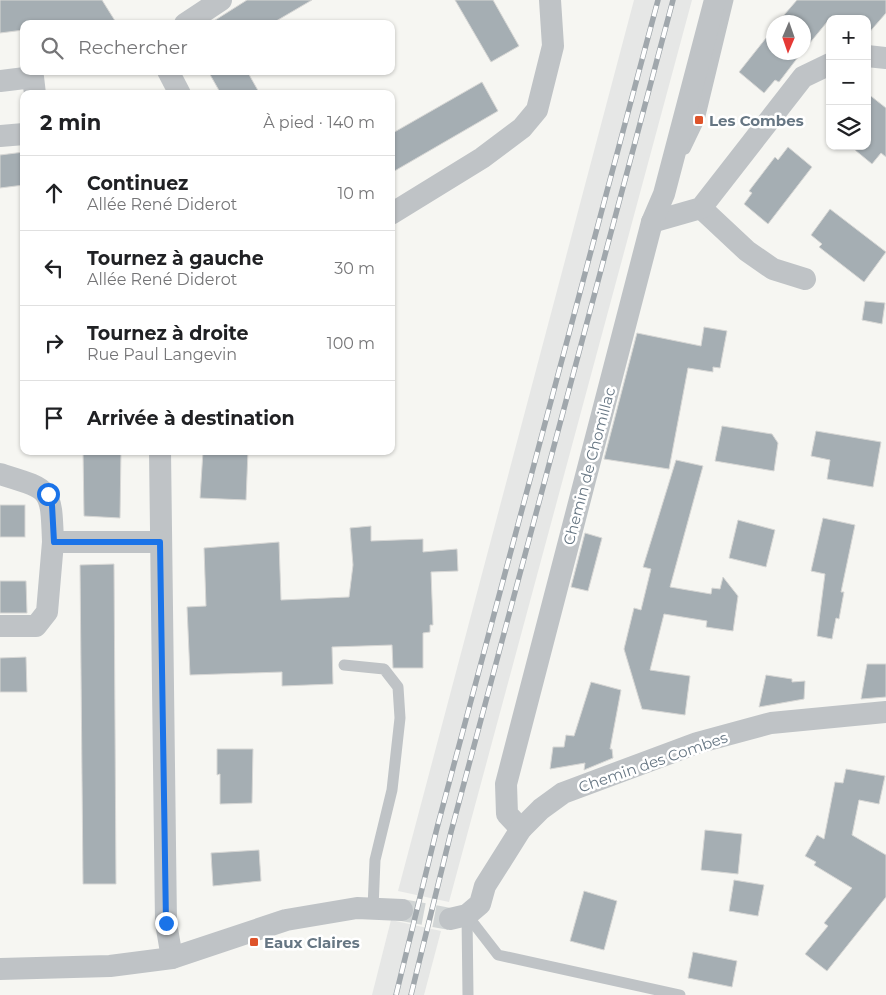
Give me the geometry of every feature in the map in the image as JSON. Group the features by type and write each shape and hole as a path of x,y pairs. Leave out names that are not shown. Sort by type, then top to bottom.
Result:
{"street":[{"path":"191,20 221,0"},
{"path":"395,212 482,158 522,128 537,110 554,46 550,0"},
{"name":"Chemin de Chomillac","path":"521,829 507,814 506,784 652,222 664,194 715,0"},
{"path":"871,56 886,58"},
{"path":"652,222 701,208 804,77 826,66"},
{"path":"170,75 178,90"},
{"path":"0,81 33,77 35,90"},
{"path":"0,136 20,134"},
{"path":"701,208 747,251 773,268 804,279"},
{"path":"160,455 166,923 172,958"},
{"path":"0,474 39,486 48,494 52,505 54,542 47,612 36,626 0,626"},
{"path":"54,542 160,542"},
{"name":"Chemin des Combes","path":"521,829 541,809 562,793 697,743 771,723 886,712"},
{"path":"458,917 480,904 485,886 521,829"},
{"path":"0,969 110,966 172,958 286,920 357,908 402,910"}],"lane":[{"path":"664,194 699,120 728,0"},
{"path":"344,665 384,669 398,687 400,718 392,790 375,860 372,908"},
{"path":"458,917 468,995"},
{"path":"458,917 498,955 680,995"}],"shaded area":[{"path":"634,0 692,0 449,902 398,891"},
{"path":"391,920 441,931 424,995 372,995"}],"building":[{"path":"0,0 102,0 114,20 20,20 20,30 0,33"},
{"path":"247,0 312,0 278,20 215,20"},
{"path":"455,0 493,0 519,46 491,62"},
{"path":"797,0 886,0 886,13 871,30 871,15 826,15 826,23 811,41 811,15 784,15"},
{"path":"766,38 766,60 796,60 779,82 775,80 764,93 739,72"},
{"path":"210,75 249,75 258,90 219,90"},
{"path":"482,82 498,111 395,171 395,132"},
{"path":"871,96 886,108 886,157 881,153 872,164 855,150 871,150"},
{"path":"788,147 812,167 768,224 744,204 752,193 749,191 775,157 778,160"},
{"path":"20,152 20,186 0,188 0,155"},
{"path":"830,209 886,252 864,282 819,247 822,244 811,235"},
{"path":"865,301 885,303 882,324 862,320"},
{"path":"704,327 727,331 720,368 713,367 713,372 688,368 669,469 604,459 637,333 701,346"},
{"path":"722,426 772,434 778,443 774,471 715,461"},
{"path":"816,431 881,442 873,487 827,479 830,460 811,456"},
{"path":"83,455 121,455 120,518 84,516"},
{"path":"203,455 248,455 246,500 200,498"},
{"path":"676,460 703,466 670,587 711,594 712,588 720,589 723,577 738,596 733,631 706,627 707,621 664,614 650,670 690,676 685,715 642,709 624,649 634,608 641,610 651,569 643,567"},
{"path":"0,505 25,505 25,537 0,537"},
{"path":"823,518 855,525 841,592 844,592 839,619 836,618 832,639 817,636 825,574 811,571"},
{"path":"738,520 775,530 766,567 729,558"},
{"path":"371,526 371,541 423,539 423,552 457,549 458,571 431,572 433,625 430,625 430,632 423,633 423,668 393,668 392,645 332,647 333,684 282,686 282,672 190,675 187,607 206,606 204,548 279,542 281,600 349,597 353,565 350,528"},
{"path":"585,533 602,538 588,591 571,587"},
{"path":"114,564 116,884 83,884 80,565"},
{"path":"0,581 26,581 27,613 0,613"},
{"path":"26,657 27,692 0,692 0,658"},
{"path":"867,664 886,664 886,697 861,699"},
{"path":"766,675 792,679 792,682 805,681 804,699 759,707"},
{"path":"591,682 621,690 610,749 612,749 613,758 584,770 585,763 550,769 553,747 564,747 566,735 574,736"},
{"path":"217,749 253,749 252,803 220,804 220,774 217,775"},
{"path":"846,769 885,776 879,804 859,800 852,835 886,855 886,897 827,971 805,954 828,926 824,923 852,888 814,865 816,862 805,856 817,835 824,839 835,782 843,783"},
{"path":"705,830 742,834 738,874 701,870"},
{"path":"259,850 261,881 213,886 211,853"},
{"path":"734,880 764,885 758,916 729,911"},
{"path":"584,891 617,901 604,950 570,941"},
{"path":"693,952 737,961 732,987 688,978"}],"tunnel":[{"path":"402,910 450,919"}],"railway":[{"path":"396,995 437,828 658,0"},
{"path":"411,995 451,832 673,0"}],"place":[{"name":"Les Combes","path":"699,120"},
{"name":"Eaux Claires","path":"254,942"}],"route":[{"path":"48,494 52,505 54,542 160,542 166,923"}]}
